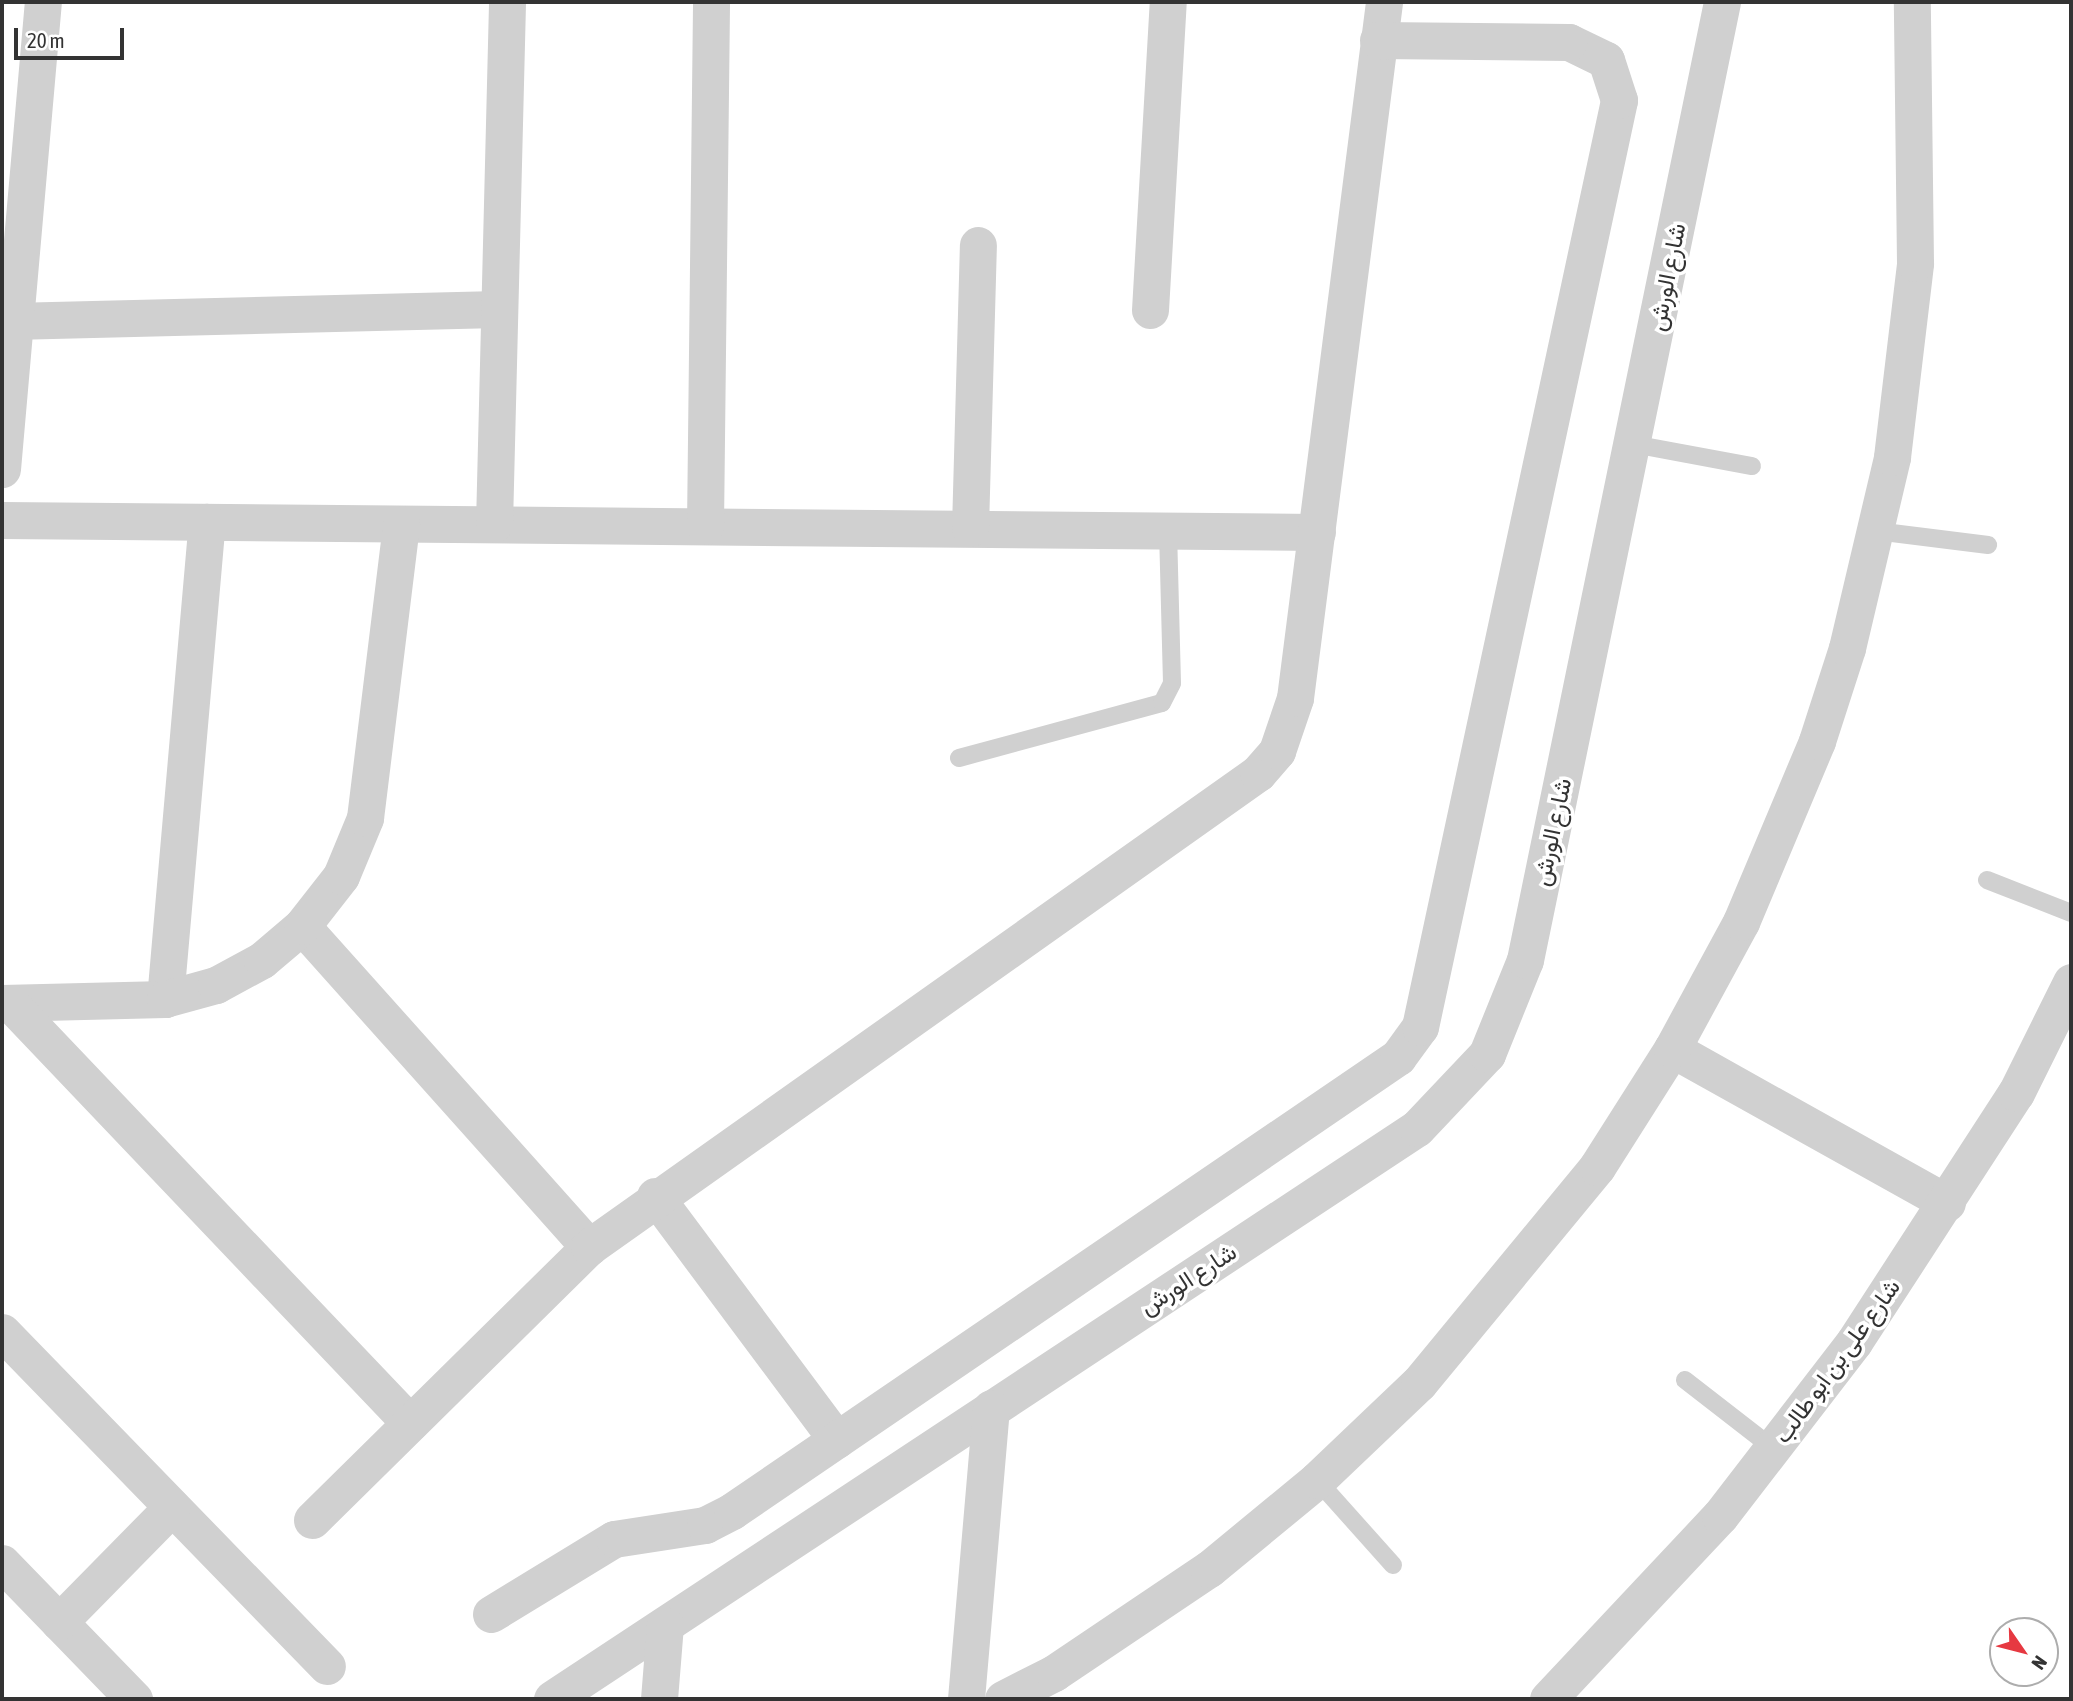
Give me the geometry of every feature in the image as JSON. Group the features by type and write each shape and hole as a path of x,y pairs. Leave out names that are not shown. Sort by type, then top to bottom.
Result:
{"street":[{"path":"2,469 11,321 43,2"},
{"path":"494,524 508,2"},
{"path":"705,526 711,2"},
{"path":"1150,310 1168,2"},
{"path":"312,1520 589,1247 654,1196 1258,773 1290,726 1384,2"},
{"path":"1003,1699 1133,1623 1317,1480 1419,1383 1525,1263 1597,1167 1672,1049 1781,832 1839,671 1876,531 1906,361 1915,263 1912,2"},
{"name":"شارع الورش","path":"552,1699 1417,1128 1488,1054 1525,960 1633,444 1721,3"},
{"path":"491,1614 614,1539 705,1525 733,1511 1398,1057 1420,1027 1619,100 1606,60 1580,44 1378,40"},
{"path":"970,528 978,245"},
{"path":"11,321 498,309"},
{"path":"2,520 1317,531"},
{"path":"164,999 207,522"},
{"path":"6,1003 164,999 216,985 262,960 302,926 341,876 365,818 401,524"},
{"path":"302,926 589,1247"},
{"name":"شارع على بن ابو طالب","path":"1548,1699 1647,1598 1774,1449 1947,1203 2016,1093 2071,982"},
{"path":"6,1003 410,1423"},
{"path":"1672,1049 1947,1203"},
{"path":"654,1196 837,1440"},
{"path":"2,1332 327,1665"},
{"path":"966,1699 991,1408"},
{"path":"59,1622 172,1507"},
{"path":"2,1563 59,1622 116,1693"},
{"path":"659,1699 665,1625"}],"lane":[{"path":"1633,444 1752,466"},
{"path":"959,758 1162,703 1172,682 1168,530"},
{"path":"1876,531 1988,545"},
{"path":"1987,880 2071,913"},
{"path":"1685,1380 1774,1449"},
{"path":"1317,1480 1393,1565"}]}
